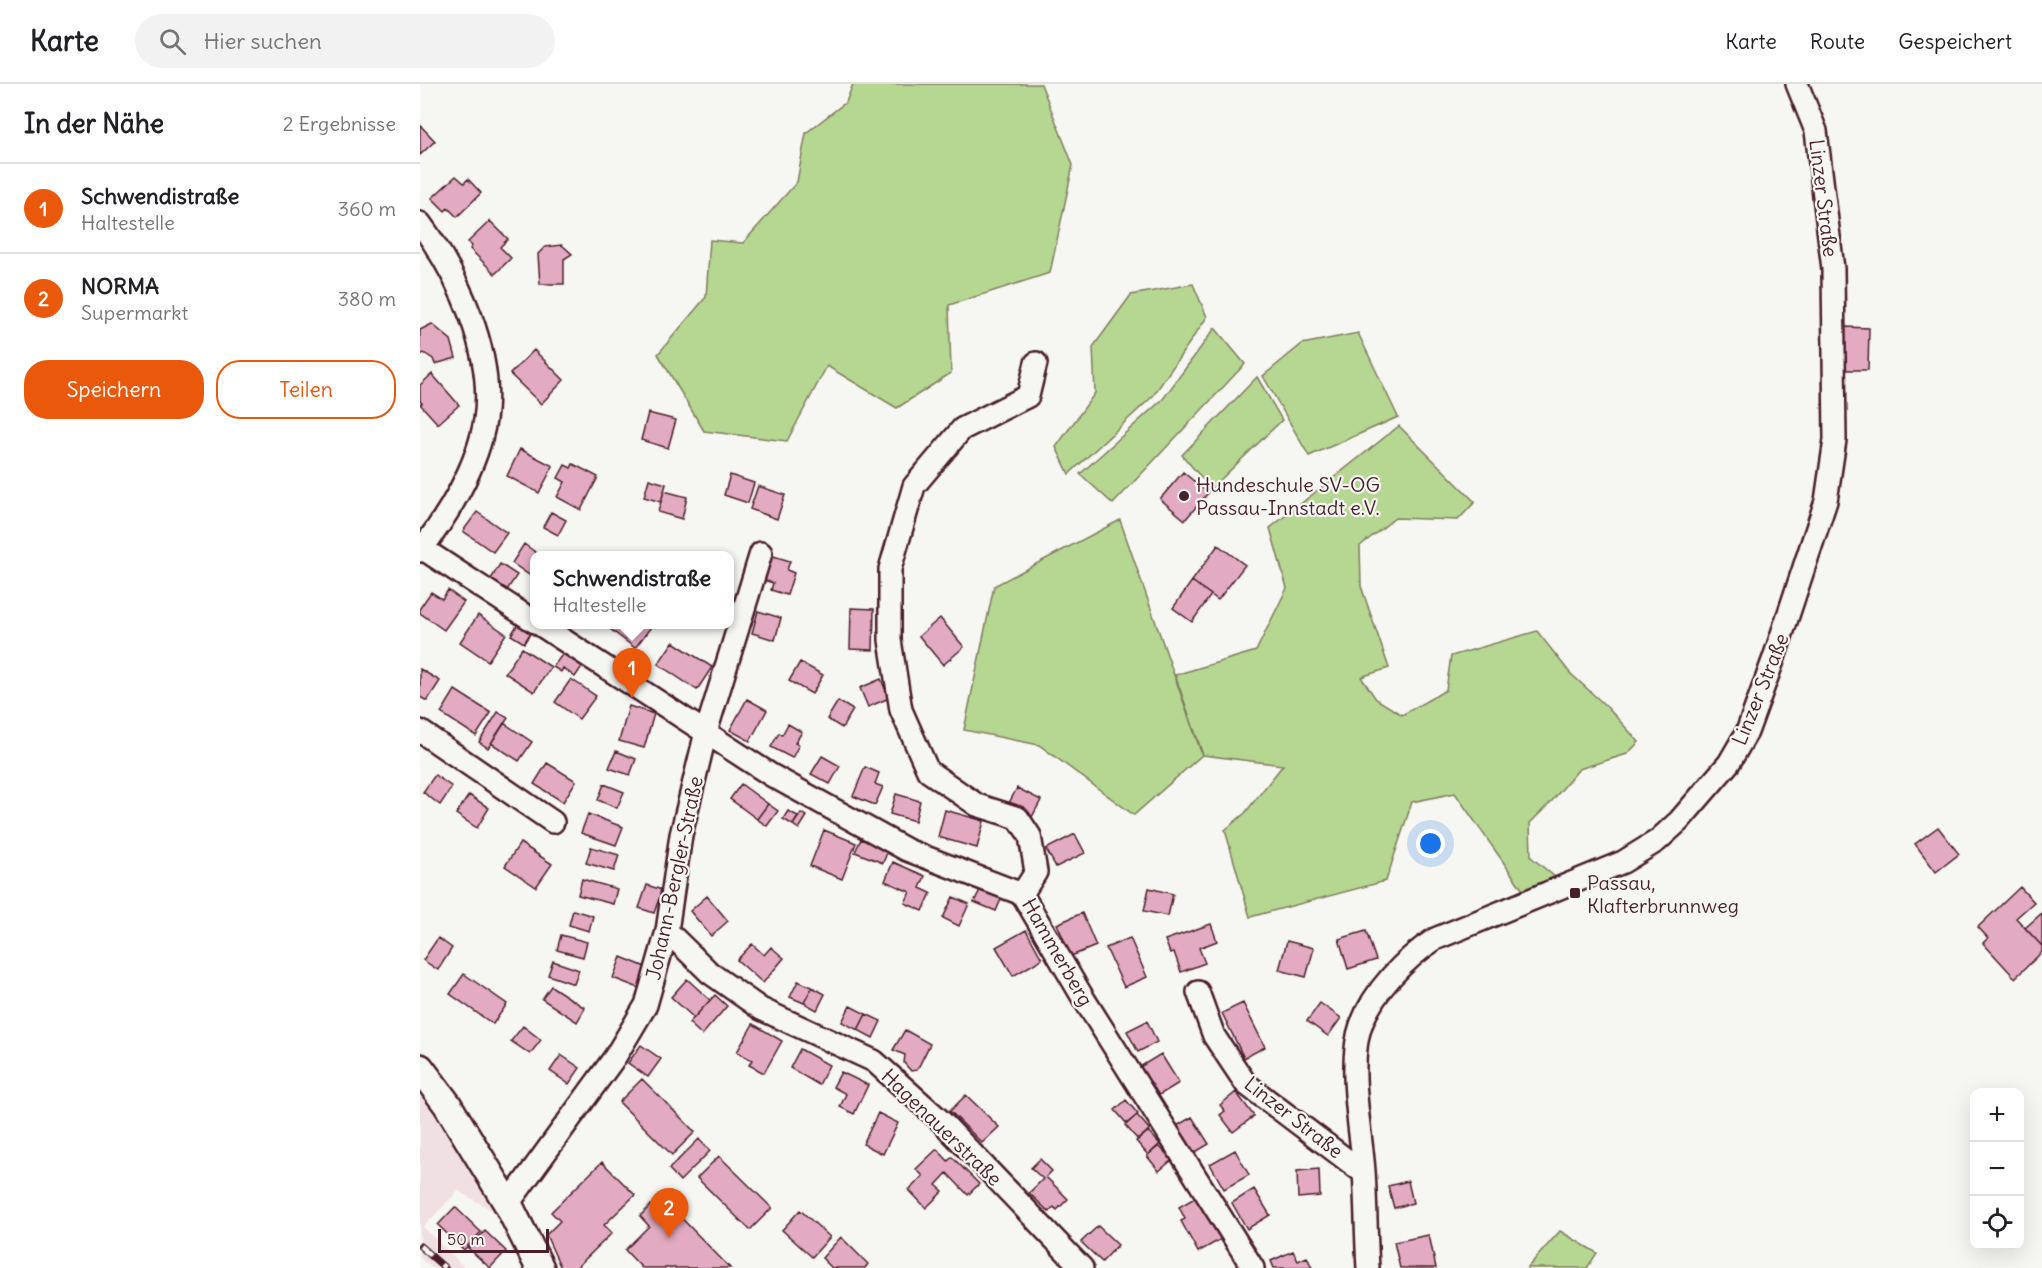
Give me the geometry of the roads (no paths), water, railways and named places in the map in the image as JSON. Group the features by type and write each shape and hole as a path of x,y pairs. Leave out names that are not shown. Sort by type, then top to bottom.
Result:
{"main road":[{"path":"420,1068 447,1104 508,1204 540,1268"}],"street":[{"name":"Linzer Straße","path":"1368,1268 1364,1173 1356,1087 1356,1048 1361,1025 1373,1002 1395,971 1415,952 1435,939 1623,862 1657,841 1679,821 1729,763 1747,732 1774,658 1826,501 1835,440 1833,269 1816,131 1797,84"},
{"path":"420,223 446,260 461,289 479,346 484,368 486,396 485,419 470,468 447,512 421,549 530,619"},
{"name":"Hammerberg","path":"1036,363 1028,396 962,429 914,486 890,569 890,640 901,710 928,771 977,805 1018,818 1030,836 1036,872 1022,894 1082,996 1253,1268"},
{"name":"Johann-Bergler-Straße","path":"508,1204 615,1057 646,1005 667,931 681,835 706,732 761,553"},
{"path":"547,629 771,775 907,850 1022,894"},
{"path":"420,731 553,822"},
{"name":"Hagenauerstraße","path":"667,931 710,973 762,1009 874,1061 941,1121 1082,1268"},
{"name":"Linzer Straße","path":"1198,992 1214,1036 1246,1084 1364,1173"}],"railway":[{"path":"420,1246 445,1268"}],"place":[{"name":"Hundeschule SV-OG Passau-Innstadt e.V.","path":"1184,496"},
{"name":"Schwendistraße","path":"632,698"},
{"name":"Passau, Klafterbrunnweg","path":"1575,893"},
{"name":"NORMA","path":"669,1238"}]}
